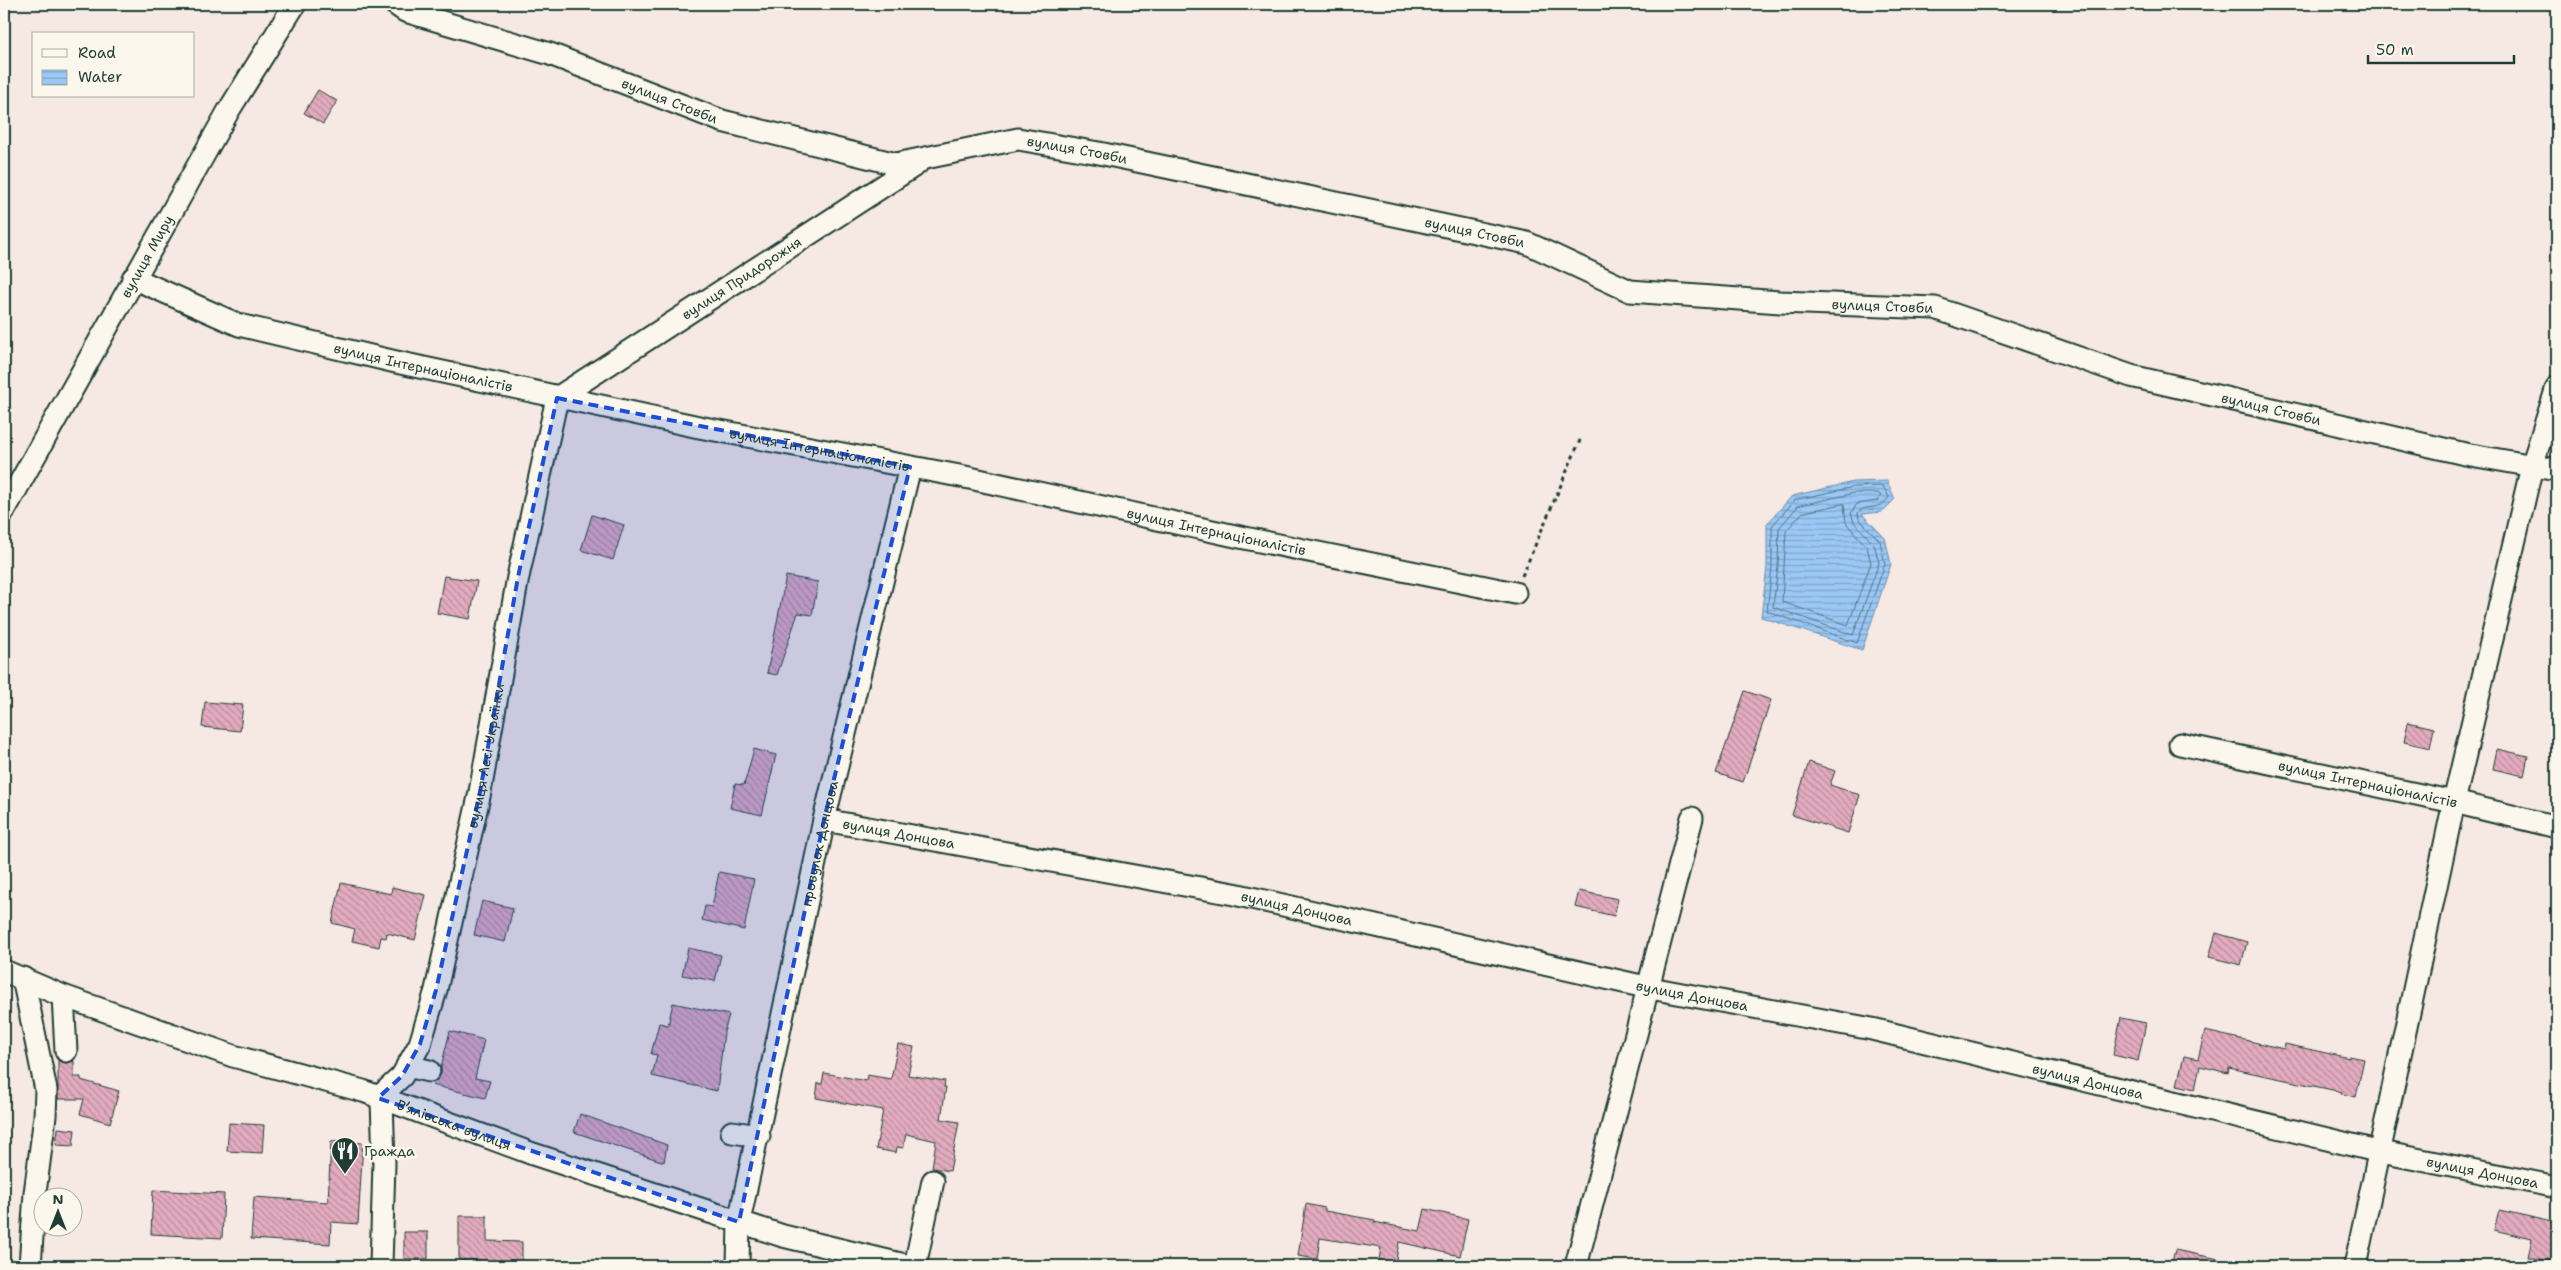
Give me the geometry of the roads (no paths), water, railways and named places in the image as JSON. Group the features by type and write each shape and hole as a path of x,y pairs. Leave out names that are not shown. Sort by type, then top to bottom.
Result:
{"street":[{"name":"вулиця Миру","path":"4,511 133,278 229,110 295,4"},
{"name":"вулиця Стовби","path":"395,4 405,11 550,54 722,121 896,164 1018,140 1099,154 1527,243 1630,291 1780,302 1935,308 2131,376 2465,454 2557,470"},
{"name":"вулиця Придорожня","path":"557,398 926,158"},
{"name":"вулиця Інтернаціоналістів","path":"133,278 239,325 557,398 708,429 910,466 1515,593"},
{"path":"2355,1266 2381,1152 2454,802 2532,466 2557,387"},
{"name":"вулиця Лесі Українки","path":"380,1099 393,1087 420,1044 446,976 518,577 557,398"},
{"name":"провулок Донцова","path":"738,1266 740,1222 824,820 910,466"},
{"name":"вулиця Інтернаціоналістів","path":"2180,744 2454,802 2557,827"},
{"path":"1576,1266 1600,1170 1650,988 1692,818"},
{"name":"вулиця Донцова","path":"824,820 1234,894 1650,988 1872,1030 2381,1152 2557,1187"},
{"path":"13,974 46,1090 45,1116 35,1193 30,1266"},
{"name":"В’ялівська вулиця","path":"13,974 63,996 233,1056 363,1092 533,1154 740,1222 783,1236 909,1266"},
{"path":"63,996 66,1050"},
{"path":"407,1066 429,1071"},
{"path":"380,1099 384,1163 381,1266"},
{"path":"732,1132 759,1136"},
{"path":"915,1266 933,1181"}],"water":[{"path":"1887,481 1895,499 1882,512 1862,514 1885,538 1891,564 1862,650 1761,617 1767,567 1767,524 1792,496 1853,482"}],"place":[{"name":"Гражда","path":"345,1175"}]}
